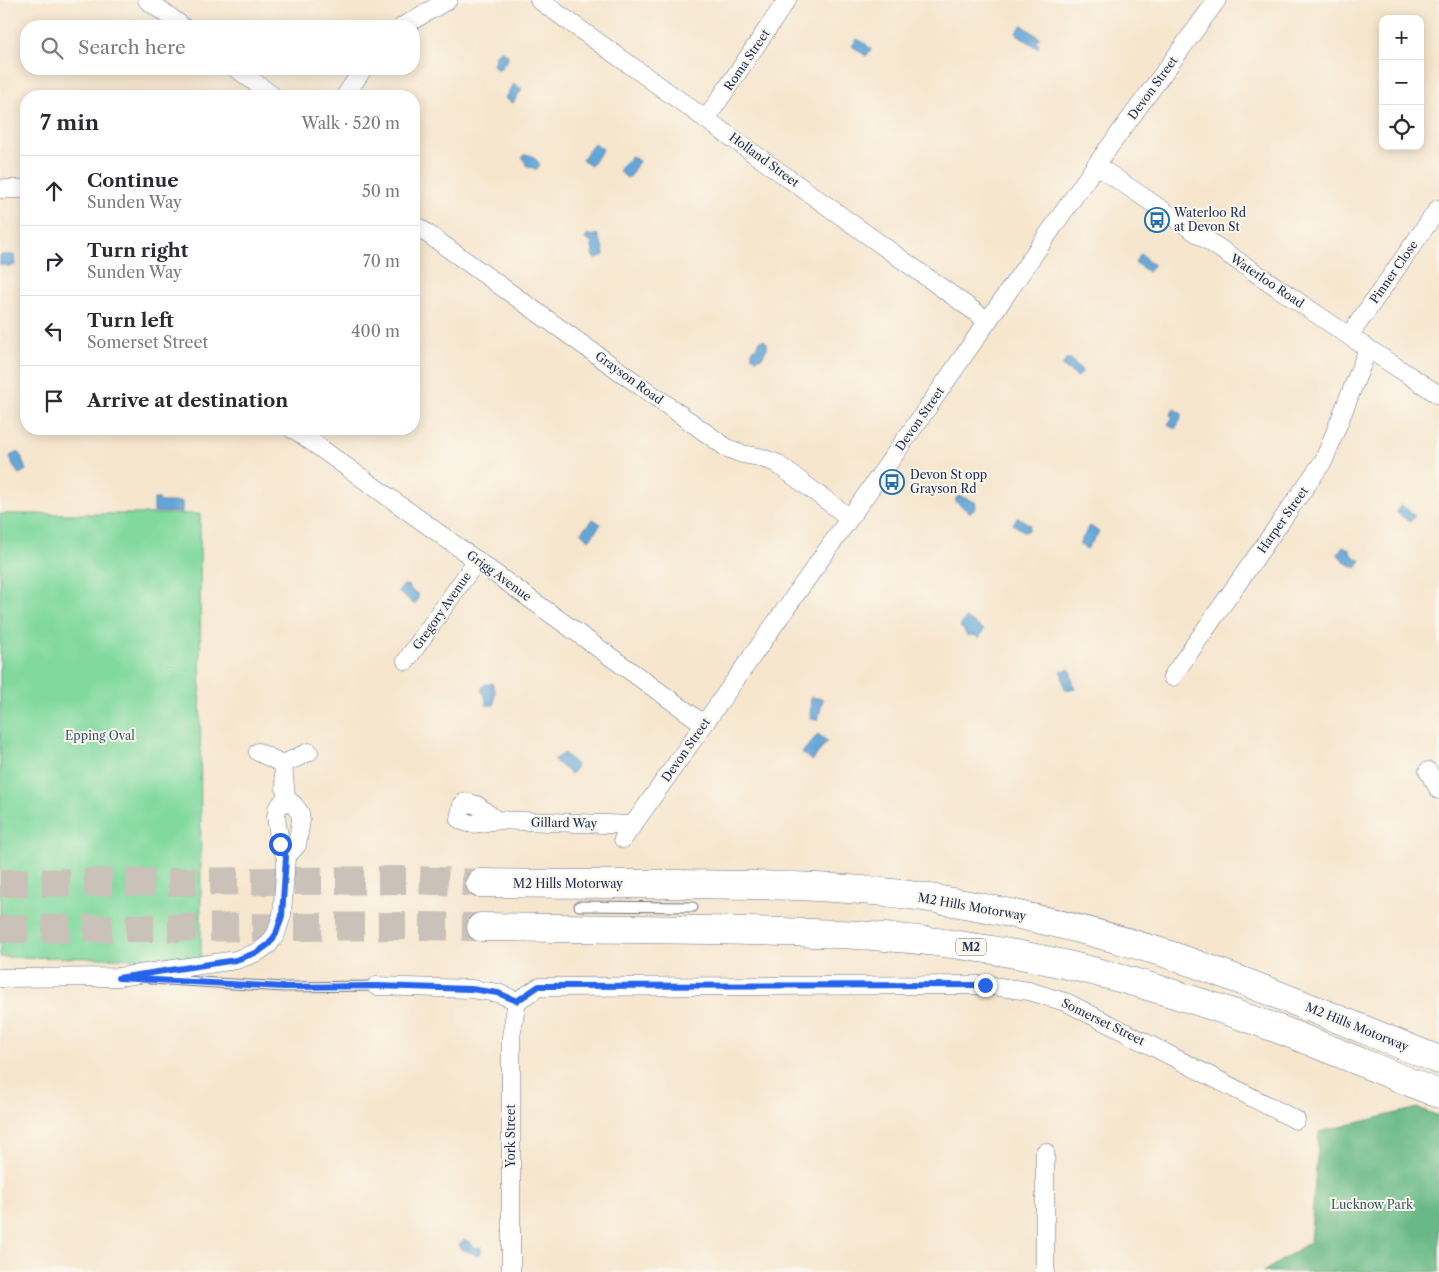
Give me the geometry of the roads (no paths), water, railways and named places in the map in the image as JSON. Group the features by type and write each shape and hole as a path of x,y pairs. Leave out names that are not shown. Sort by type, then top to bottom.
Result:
{"highway":[{"name":"M2 Hills Motorway","path":"480,883 693,907 801,932 887,937 960,945 1042,960 1122,979 1207,1004 1271,1026 1439,1094"},
{"name":"M2 Hills Motorway","path":"481,927 693,907 765,885 853,889 934,899 1026,916 1098,934 1177,958 1261,988 1439,1060"}],"street":[{"path":"147,0 174,20"},
{"path":"413,20 448,0"},
{"name":"Holland Street","path":"539,0 988,321"},
{"name":"Roma Street","path":"706,119 787,0"},
{"name":"Devon Street","path":"628,832 1096,165 1217,0"},
{"path":"245,75 266,90"},
{"path":"349,90 359,75"},
{"name":"Waterloo Road","path":"1096,165 1439,395"},
{"path":"0,189 20,189"},
{"name":"Pinner Close","path":"1349,336 1438,209"},
{"name":"Grayson Road","path":"420,228 726,448 776,463 850,518"},
{"name":"Harper Street","path":"1172,677 1324,460 1368,349"},
{"name":"Grigg Avenue","path":"302,435 704,724"},
{"name":"Gregory Avenue","path":"406,661 477,560"},
{"path":"258,752 283,764"},
{"path":"283,764 309,752"},
{"path":"283,764 286,798 300,813 301,820 298,845 286,857"},
{"path":"1428,771 1439,790"},
{"path":"0,978 118,978 236,960 258,952 269,944 276,934 282,916 286,857 280,844 276,816 277,809 286,798"},
{"name":"Gillard Way","path":"496,820 628,832"},
{"name":"Somerset Street","path":"517,1001 539,986 985,985 1029,991 1068,1003 1296,1120"},
{"path":"376,986 471,989 498,993 517,1001"},
{"name":"York Street","path":"511,1272 511,1037 517,1001"},
{"path":"1044,1152 1045,1272"}],"lane":[{"path":"579,906 693,907"},
{"path":"118,978 284,987 376,986"}],"water":[{"path":"1022,25 1040,38 1037,41 1039,45 1037,48 1016,33"},
{"path":"857,39 871,49 866,56 852,46"},
{"path":"502,51 508,55 508,59 500,69 496,69 493,64 495,56"},
{"path":"514,84 522,89 513,103 505,98"},
{"path":"594,143 603,149 591,166 582,160"},
{"path":"524,155 532,156 540,164 536,170 525,164 522,158"},
{"path":"631,156 639,161 631,176 627,178 619,171"},
{"path":"588,234 593,236 597,234 604,255 595,259 592,255 591,242 585,239"},
{"path":"1141,254 1147,261 1153,264 1148,272 1135,262"},
{"path":"0,255 14,255 15,265 8,267 0,265"},
{"path":"764,340 767,343 767,348 762,357 756,359 752,356 752,351 760,341"},
{"path":"1067,359 1071,359 1081,369 1082,373 1078,377 1062,366"},
{"path":"1174,409 1182,414 1175,429 1168,424 1173,417 1170,415"},
{"path":"18,452 26,470 19,474 13,466 10,456"},
{"path":"959,496 975,502 976,507 973,511 968,511 956,502 956,498"},
{"path":"154,499 159,499 160,502 182,502 182,512 154,512"},
{"path":"1401,505 1415,515 1410,522 1396,512"},
{"path":"1018,517 1030,525 1029,530 1025,532 1013,524"},
{"path":"593,519 601,524 589,540 581,532"},
{"path":"1090,526 1099,532 1087,549 1079,544"},
{"path":"1343,546 1361,560 1356,568 1338,554"},
{"path":"404,585 409,586 412,591 418,594 415,604 398,592"},
{"path":"966,618 984,630 979,638 974,635 966,635 965,631 960,627"},
{"path":"1069,669 1075,688 1065,690 1061,671"},
{"path":"492,683 495,691 494,705 486,705 485,695 481,691 484,685"},
{"path":"811,697 823,699 818,720 810,719"},
{"path":"818,734 827,741 812,761 802,753"},
{"path":"564,753 577,766 571,774 553,760"},
{"path":"465,1240 471,1243 474,1248 481,1247 481,1253 474,1255 461,1249 459,1244"}],"tunnel":[{"path":"0,883 417,880 480,883"},
{"path":"0,929 481,927"}],"place":[{"name":"Waterloo Rd at Devon St","path":"1157,220"},
{"name":"Devon St opp Grayson Rd","path":"892,482"}],"park label":[{"name":"Epping Oval","path":"100,736"},
{"name":"Lucknow Park","path":"1372,1205"}]}
